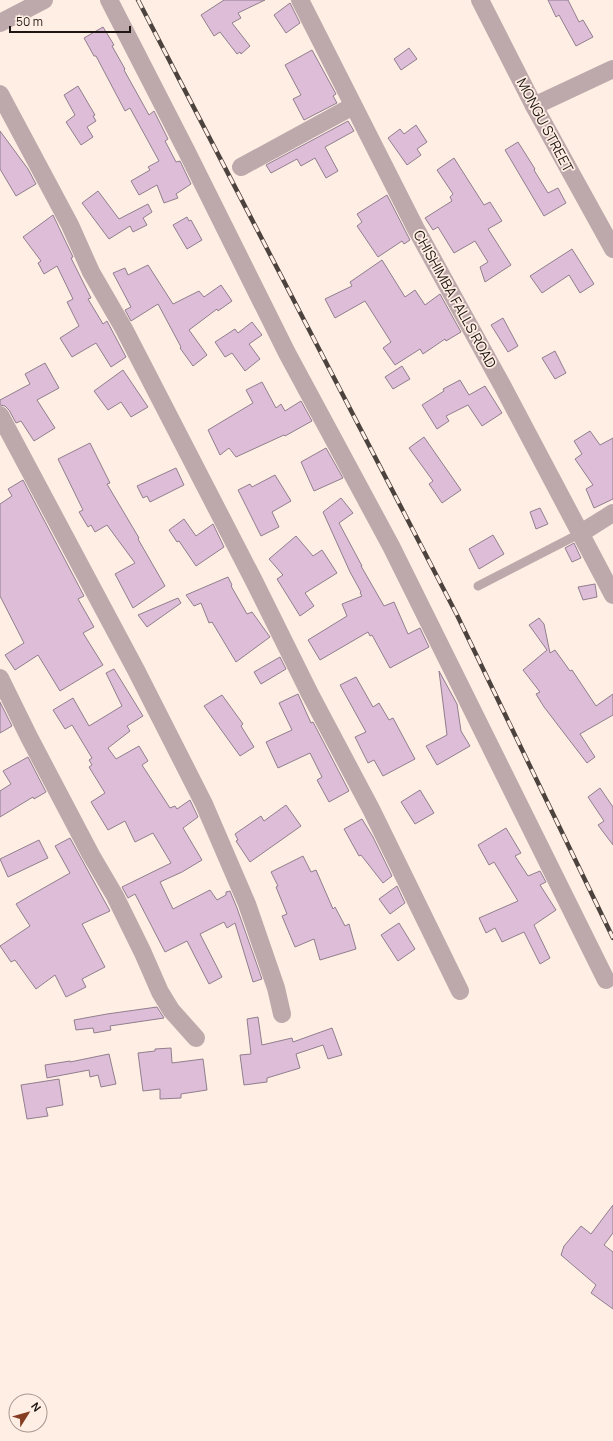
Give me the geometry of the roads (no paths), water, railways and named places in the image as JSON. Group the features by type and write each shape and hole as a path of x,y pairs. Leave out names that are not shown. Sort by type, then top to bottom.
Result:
{"street":[{"path":"0,23 44,0"},
{"path":"109,0 187,152 286,353 391,546 606,980"},
{"name":"CHISHIMBA FALLS ROAD","path":"300,0 416,229 502,385 613,595"},
{"name":"MONGU STREET","path":"480,0 534,106 613,249"},
{"path":"534,106 613,68"},
{"path":"0,94 70,225 91,272 124,329 253,579 310,694 371,810 460,991"},
{"path":"241,166 353,106"},
{"path":"0,416 136,670 204,804 247,904 276,988 282,1014"},
{"path":"580,533 613,513"},
{"path":"0,678 29,737 114,896 143,953 160,992 171,1010 196,1038"}],"lane":[{"path":"478,586 580,533"}],"railway":[{"path":"138,0 457,615 613,938"}]}
